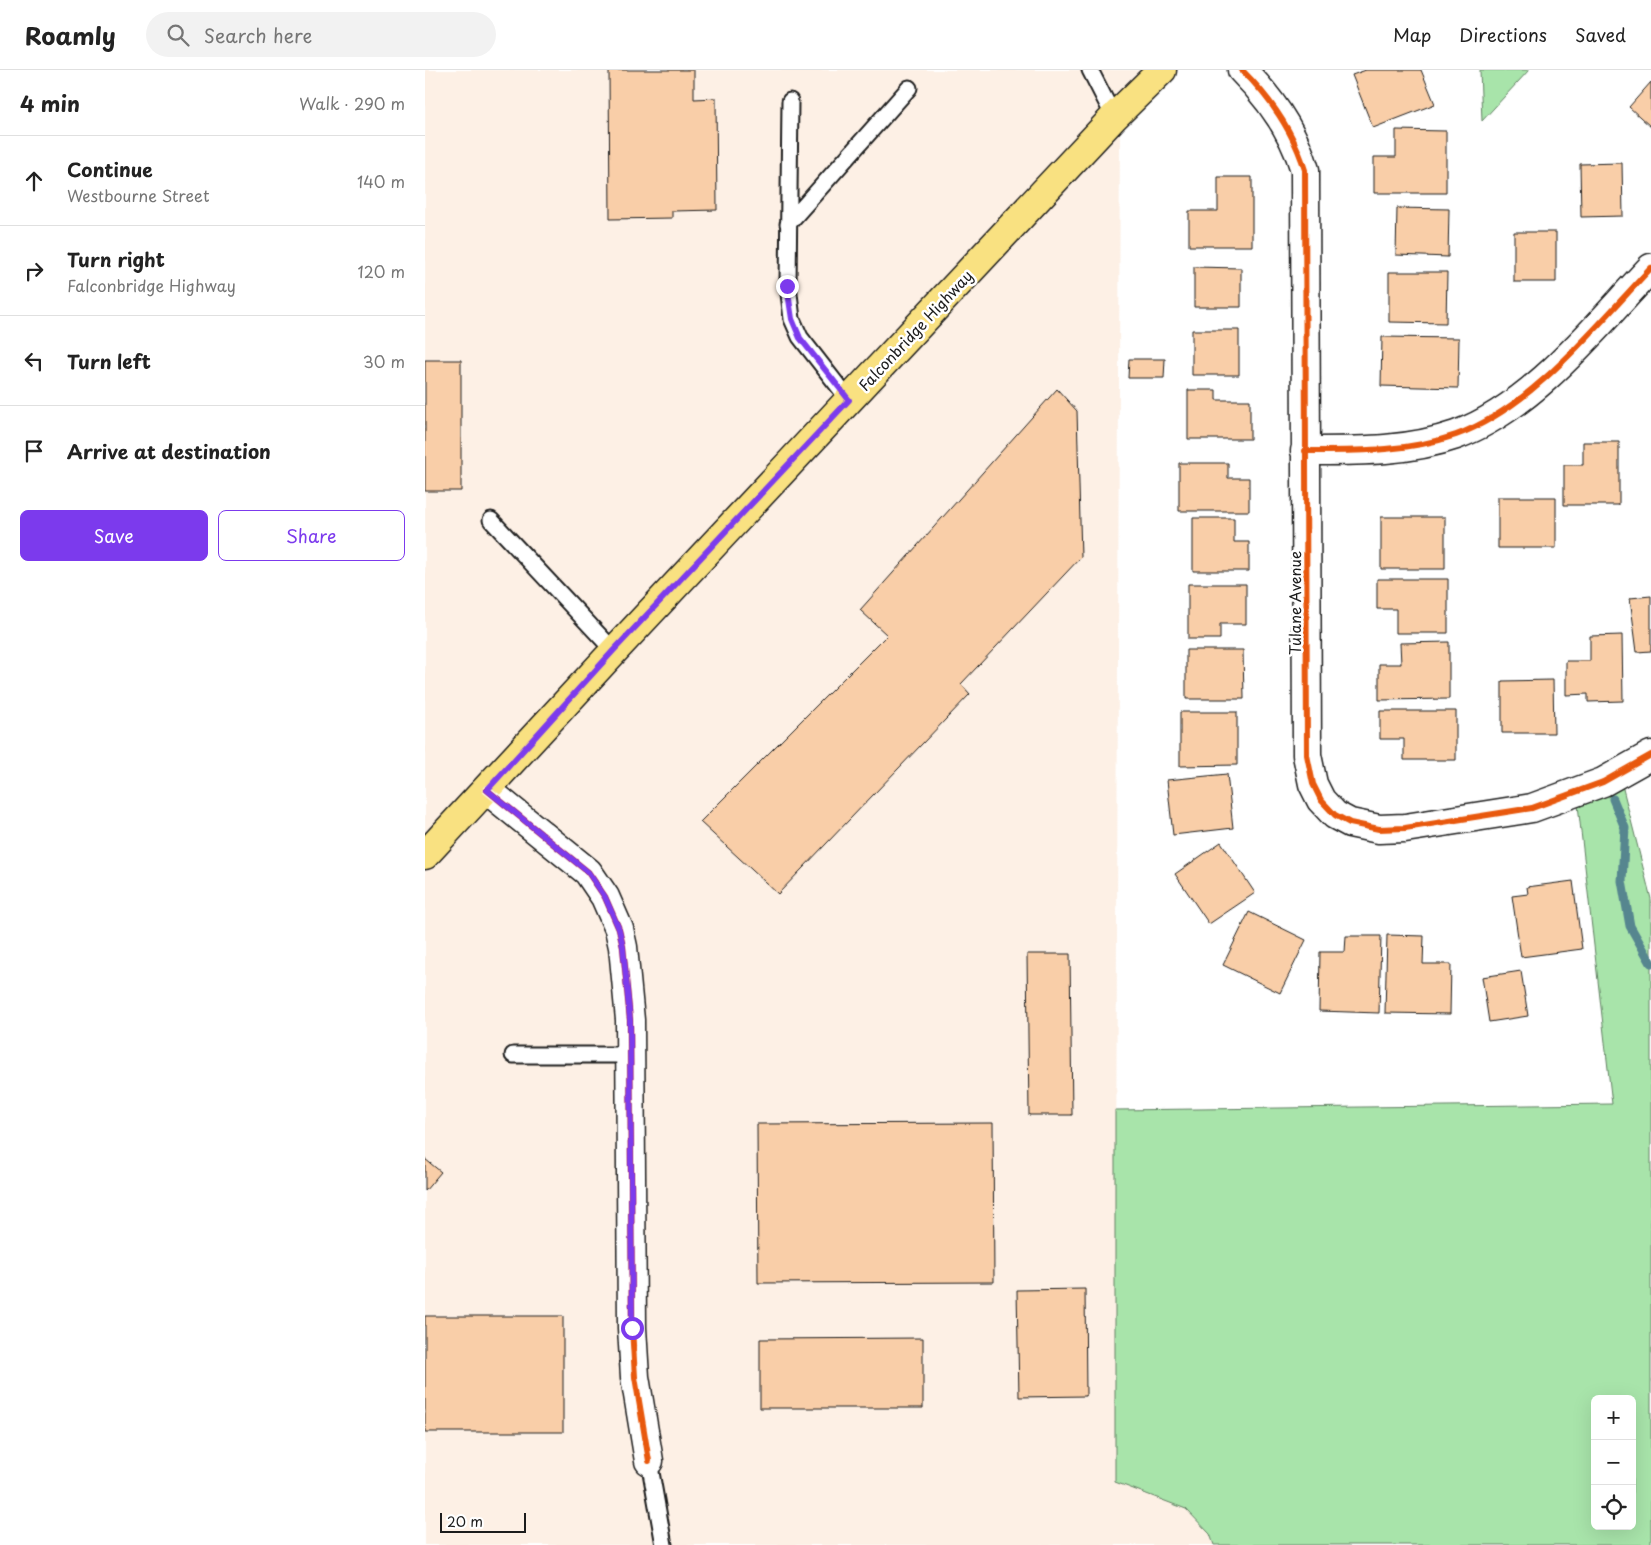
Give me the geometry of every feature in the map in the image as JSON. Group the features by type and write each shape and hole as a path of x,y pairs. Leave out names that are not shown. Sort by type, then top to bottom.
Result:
{"main road":[{"name":"Falconbridge Highway","path":"425,856 613,651 1114,118 1162,70"}],"street":[{"name":"Tulane Avenue","path":"1242,70 1269,97 1283,120 1305,170 1307,755 1313,784 1321,800 1335,815 1350,823 1379,829 1405,828 1532,808 1603,782 1651,755"},
{"path":"1305,451 1361,451 1424,444 1456,434 1483,422 1533,388 1569,355 1651,268"},
{"path":"487,790 588,872 605,897 613,914 623,947 630,1020 632,1328 635,1377 649,1460"}],"lane":[{"path":"1090,70 1114,118"},
{"path":"788,224 909,88"},
{"path":"789,101 787,286 792,319 800,338 849,400"},
{"path":"491,520 613,651"},
{"path":"513,1055 630,1055"},
{"path":"649,1460 664,1545"}],"shaded area":[{"path":"425,70 1159,70 1120,110 1115,1481 1186,1509 1210,1534 1214,1545 425,1545"}],"green space":[{"path":"1480,70 1529,70 1482,121"},
{"path":"1620,777 1651,899 1651,1545 1214,1545 1210,1534 1186,1509 1115,1482 1115,1110 1612,1104 1577,796"}],"building":[{"path":"609,70 694,70 694,99 716,98 717,210 672,211 672,218 610,219"},
{"path":"1366,70 1421,70 1435,104 1373,128 1352,75"},
{"path":"1651,82 1651,127 1629,107"},
{"path":"1396,130 1446,131 1446,193 1374,193 1374,157 1396,157"},
{"path":"1622,163 1623,216 1581,217 1580,164"},
{"path":"1218,177 1252,177 1252,246 1189,246 1189,211 1218,211"},
{"path":"1397,208 1449,209 1448,257 1396,255"},
{"path":"1514,232 1556,232 1556,282 1514,282"},
{"path":"1194,267 1241,268 1241,307 1194,307"},
{"path":"1389,272 1447,272 1446,323 1389,322"},
{"path":"1192,330 1239,330 1239,375 1192,375"},
{"path":"1382,337 1459,338 1458,388 1381,386"},
{"path":"1129,359 1165,359 1164,378 1128,378"},
{"path":"425,360 461,360 461,491 425,491"},
{"path":"1057,389 1077,411 1081,557 961,684 970,694 778,894 700,822 887,635 860,610"},
{"path":"1188,390 1216,390 1216,400 1250,400 1250,439 1188,439"},
{"path":"1583,442 1619,442 1619,505 1564,505 1564,465 1583,465"},
{"path":"1179,463 1228,463 1228,478 1249,478 1249,511 1179,511"},
{"path":"1498,497 1556,497 1556,548 1498,548"},
{"path":"1381,517 1445,517 1445,569 1381,569"},
{"path":"1193,518 1234,518 1234,542 1249,542 1249,571 1193,571"},
{"path":"1377,579 1448,579 1448,633 1396,633 1396,609 1377,609"},
{"path":"1188,584 1246,584 1246,624 1220,624 1220,639 1188,639"},
{"path":"1651,596 1651,651 1637,652 1630,598"},
{"path":"1622,635 1623,701 1588,702 1588,694 1566,695 1566,661 1590,661 1590,636"},
{"path":"1449,642 1449,699 1379,700 1379,664 1401,664 1400,643"},
{"path":"1186,650 1243,650 1244,699 1186,699"},
{"path":"1553,680 1554,733 1502,733 1502,681"},
{"path":"1380,711 1456,711 1456,760 1404,760 1404,739 1380,739"},
{"path":"1180,712 1237,712 1237,765 1180,766"},
{"path":"1227,774 1233,828 1173,835 1167,780"},
{"path":"1221,842 1255,893 1209,924 1175,874"},
{"path":"1573,881 1582,949 1521,957 1512,896 1528,894 1527,887"},
{"path":"1249,912 1306,940 1280,993 1223,965"},
{"path":"1387,935 1424,936 1423,964 1451,964 1450,1014 1385,1013"},
{"path":"1346,936 1381,936 1379,1013 1319,1011 1320,952 1345,952"},
{"path":"1027,954 1070,954 1072,1115 1029,1115"},
{"path":"1521,971 1528,1016 1489,1022 1482,977"},
{"path":"993,1123 994,1282 758,1283 757,1124"},
{"path":"425,1159 441,1172 425,1191"},
{"path":"1085,1289 1086,1396 1019,1397 1017,1290"},
{"path":"425,1316 563,1316 563,1432 425,1432"},
{"path":"923,1338 923,1408 760,1408 760,1339"}],"waterway":[{"path":"1613,799 1625,828 1622,881 1630,926 1651,963"}],"cycle path":[{"path":"1242,70 1280,116 1294,142 1305,170 1307,755 1313,784 1321,800 1335,815 1350,823 1379,829 1405,828 1532,808 1603,782 1651,755"},
{"path":"1305,451 1343,451 1419,445 1456,435 1484,422 1511,405 1562,363 1651,268"},
{"path":"487,790 588,872 605,897 619,929 623,947 630,1020 632,1328 635,1377 649,1461"}],"route":[{"path":"632,1328 630,1020 627,975 619,929 605,897 588,872 487,790 613,651 849,400 800,338 792,319 787,286"}]}
